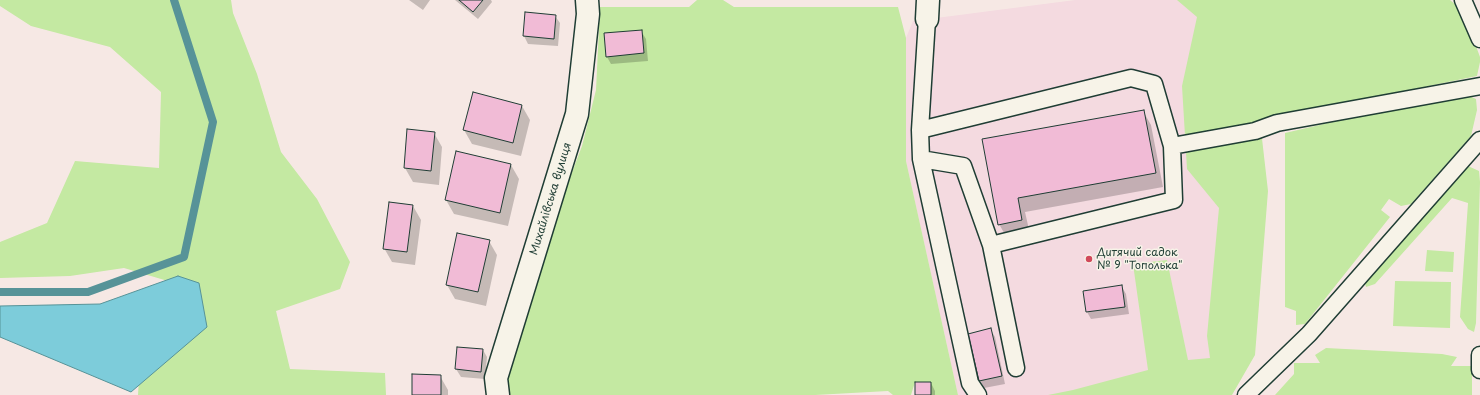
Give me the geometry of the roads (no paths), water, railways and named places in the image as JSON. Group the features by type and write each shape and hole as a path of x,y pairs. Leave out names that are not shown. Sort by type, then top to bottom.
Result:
{"street":[{"name":"Михайлівська вулиця","path":"498,395 496,378 577,114 588,14 587,0"}],"lane":[{"path":"1463,0 1480,39"},
{"path":"928,9 920,130 921,159 970,383 978,395"},
{"path":"920,130 1132,78 1154,84 1172,146 1174,200 991,245"},
{"path":"1172,146 1255,131 1277,123 1297,119 1475,85 1480,86"},
{"path":"1246,395 1309,334 1480,140"},
{"path":"921,159 963,166 991,245 1016,368"},
{"path":"1480,355 1480,370"}],"water":[{"path":"178,276 199,283 207,327 131,392 0,337 0,306 100,304"}],"waterway":[{"path":"0,292 88,292 184,257 213,122 174,0"}],"place":[{"name":"Дитячий садок № 9 \"Тополька\"","path":"1089,259"}]}
